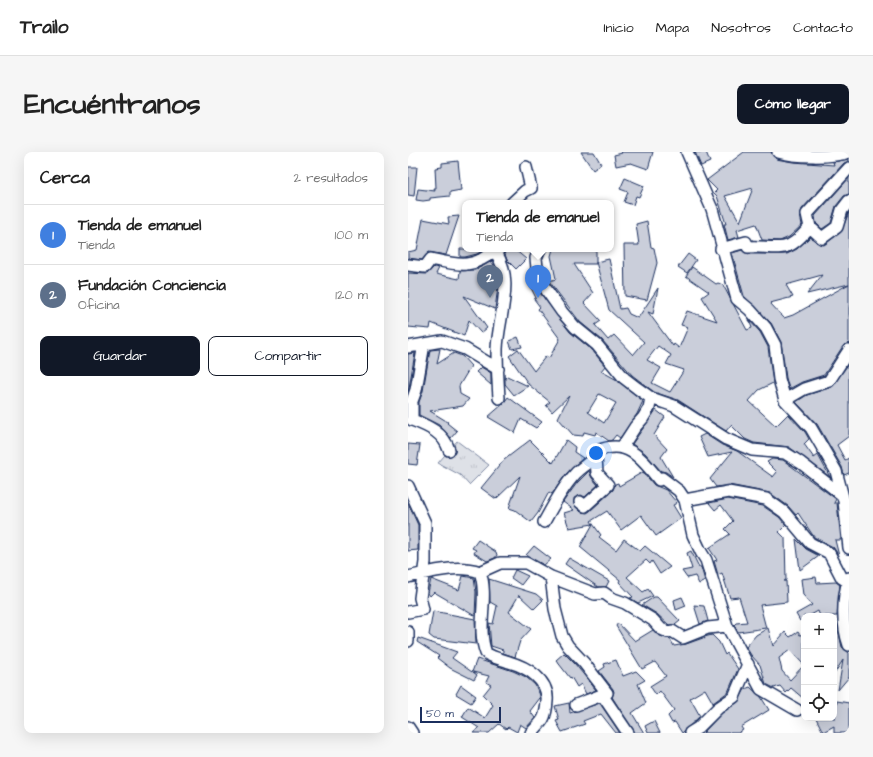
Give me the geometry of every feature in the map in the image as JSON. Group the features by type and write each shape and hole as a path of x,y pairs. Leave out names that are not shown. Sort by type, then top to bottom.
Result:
{"street":[{"path":"687,152 712,209 737,299 750,310 766,328 775,345 779,379 786,400 819,439 844,487 849,548"},
{"path":"778,152 787,155 821,155 847,152"},
{"path":"515,200 525,191 531,188 526,166"},
{"path":"849,168 807,214 810,228 822,238 849,218"},
{"path":"837,227 842,210 849,201"},
{"path":"722,249 746,242 748,247 759,245 775,248 790,246 810,228"},
{"path":"408,265 424,267 431,259 452,265 464,265 478,261 492,252"},
{"path":"496,252 501,261 505,283 497,348 499,398"},
{"path":"539,252 536,258 538,278 562,312 575,327 597,345 624,378 651,398 674,406 726,439 752,450 785,453 844,487"},
{"path":"408,347 442,341 465,349 498,369"},
{"path":"424,344 416,390 412,401 410,421 427,426 441,436 447,441 449,450"},
{"path":"786,400 804,389 829,381 849,350"},
{"path":"622,447 649,408 651,398"},
{"path":"580,502 585,506 608,485 597,473 596,457 598,451 607,447 622,447 644,461 659,480 662,478 679,491 685,500 693,535 706,560 727,626 761,689 796,710"},
{"path":"544,522 562,491 577,472 596,457"},
{"path":"408,486 425,523 425,562 422,574 420,598 423,609 408,612"},
{"path":"685,500 728,492 766,499 784,512 810,543 828,553 842,578 848,580 844,610 845,630 849,645"},
{"path":"408,577 468,567 480,572 500,563 526,563 551,577 595,594 604,593 611,598 625,602 653,620 661,629 668,632 672,631 683,638 708,628 727,626"},
{"path":"480,572 483,591 482,636 486,652 495,658 525,669 533,674 546,687 548,695 545,719 532,733"},
{"path":"551,577 555,610 562,636 568,646 600,683 606,693 603,696 576,705"},
{"path":"408,632 408,641"},
{"path":"690,733 698,728 718,708 734,697 748,664"},
{"path":"603,696 628,733"},
{"path":"408,727 412,733"}],"green space":[{"path":"457,441 489,465 469,485 460,475 438,463"}],"building":[{"path":"581,152 594,152 601,164 593,170"},
{"path":"621,152 653,152 648,169 631,163 616,166 614,155 622,153"},
{"path":"695,152 706,152 710,162 701,166"},
{"path":"744,152 771,152 776,159 793,162 834,165 833,162 849,159 849,161 844,163 802,209 800,215 802,225 789,237 780,241 762,240 756,224 737,230 739,237 728,240 724,224 726,224 717,196 714,193 717,190 707,180","holes":["753,188 740,222 725,196"]},
{"path":"458,161 461,190 450,192 450,196 430,198 430,200 423,201 416,200 418,189 435,191 435,168 442,167 442,163"},
{"path":"408,167 417,167 414,196 408,195"},
{"path":"625,178 644,186 639,197 636,196 633,205 624,202 628,192 620,189"},
{"path":"849,178 849,194 844,196 836,206 831,223 822,229 816,223 815,216"},
{"path":"849,212 849,284 849,343 843,346 824,375 802,382 789,389 781,342 771,323 744,296 732,253 742,250 749,254 787,254 797,249 810,237 818,243 824,245 841,232","holes":["822,275 807,294 849,284 793,315 784,318 770,303 793,297 786,285"]},
{"path":"459,216 446,255 429,252 422,260 408,258 408,252 417,250 423,219 449,224 448,217"},
{"path":"647,221 651,247 654,248 657,263 647,300 625,296 624,245 639,245 636,224"},
{"path":"460,249 462,249 462,252 480,252 465,257 460,257"},
{"path":"504,252 518,252 526,259 516,269 507,260"},
{"path":"552,252 596,252 596,262 609,259 620,309 626,308 629,314 638,318 658,288 653,314 648,312 673,346 674,344 679,348 688,327 681,325 687,311 717,321 702,297 709,292 686,276 692,267 716,284 718,283 723,285 747,330 752,328 749,320 760,332 768,347 773,383 759,390 749,401 776,426 788,414 805,432 809,439 804,444 814,458 818,455 830,477 789,447 754,443 745,439 731,425 726,431 678,400 654,392 632,375 602,340 580,322 549,281 556,279 551,256","holes":["596,262 609,310 644,342 633,355 614,335 608,340 595,325 601,321 584,303 593,293 574,264 596,264","658,346 671,355 666,364 684,370 670,392 652,383 661,368 647,360"]},
{"path":"688,254 696,260 687,273 678,267"},
{"path":"492,261 497,274 498,286 495,309 464,296 487,328 481,333 469,320 464,336 431,323 430,329 408,327 408,273 427,274 434,267 439,268 436,274 459,279 460,271 475,270"},
{"path":"534,285 570,332 592,350 605,366 601,371 617,380 643,401 637,414 620,438 616,435 609,441 596,432 595,435 584,432 583,436 573,435 558,418 569,396 552,412 546,405 550,402 529,385 509,356 518,349 534,371 546,356 549,358 560,339 538,309 540,307 534,299 536,298 530,286","holes":["599,394 616,403 604,423 588,412"]},
{"path":"518,337 522,347 512,349 509,341"},
{"path":"440,349 437,364 454,353 462,356 471,366 459,386 460,394 469,399 463,406 430,411 448,422 447,423 457,431 451,438 439,425 419,415 419,402 423,391 430,350"},
{"path":"415,353 409,388 408,392 408,354"},
{"path":"849,363 849,436 837,445 845,460 849,458 849,473 844,475 842,467 817,424 796,402 807,395 832,387"},
{"path":"481,367 491,373 491,385 476,372"},
{"path":"507,376 528,386 514,395 505,384 505,378"},
{"path":"508,397 542,422 536,428 521,419 515,433 488,417 503,404"},
{"path":"656,410 665,417 654,435 667,449 661,457 673,477 666,472 661,471 645,453 632,444"},
{"path":"705,434 722,445 737,451 773,477 777,472 767,462 772,459 783,460 836,499 834,503 837,503 841,540 835,540 839,556 833,547 814,537 798,513 796,515 788,506 770,493 729,485 716,487 710,479 732,452 708,457 699,437"},
{"path":"530,440 553,463 566,440 575,447 574,452 583,458 566,474 552,494 549,492 538,513 531,522 515,510 509,508 520,476 496,499 481,488 504,460"},
{"path":"408,444 420,445 417,465 408,464"},
{"path":"589,471 592,478 598,485 585,497 581,495 574,498 574,505 581,512 587,513 590,511 613,490 615,484 618,483 619,486 643,472 654,485 666,490 677,503 673,505 681,518 656,536 641,515 621,530 607,511 591,521 593,524 569,528 564,513 574,510 563,502 577,483"},
{"path":"728,499 763,506 779,517 786,525 779,532 785,538 786,580 784,581 786,581 787,602 760,605 766,628 738,632 734,625 736,623 747,622 739,597 730,598 722,573 718,575 714,561 717,560 709,548 730,534 725,529 733,521 721,505 715,510 709,503"},
{"path":"408,503 418,525 418,550 408,551"},
{"path":"593,524 601,535 599,537 616,550 624,539 640,551 645,546 670,567 660,574 652,561 650,564 646,560 627,577 643,592 648,589 653,596 638,603 630,598 633,597 619,582 620,580 580,547"},
{"path":"796,539 806,549 819,556 800,570"},
{"path":"478,540 496,552 497,555 495,558 487,561 474,553 476,550 472,548"},
{"path":"534,546 551,559 544,565 526,555"},
{"path":"691,551 699,567 701,567 705,581 699,584 695,576 687,578 682,571 692,569 687,553"},
{"path":"569,558 609,581 606,587 598,587 565,564"},
{"path":"515,570 528,576 521,585 511,578"},
{"path":"463,576 474,578 476,592 475,616 434,592 430,596 428,593 431,579 459,590"},
{"path":"816,577 817,583 836,582 840,585 837,616 837,613 819,613 818,611 814,613 801,613 800,621 796,614 812,605 803,595 801,579"},
{"path":"489,579 536,594 543,600 534,609 519,595 509,612 531,629 520,641 515,657 503,653 503,650 491,646 489,623 493,624 497,606 490,602"},
{"path":"654,597 657,597 680,621 675,625 669,625 657,614 642,605"},
{"path":"682,597 686,606 676,610 674,600"},
{"path":"694,605 704,606 708,621 700,624"},
{"path":"433,611 475,619 476,644 434,639 429,635"},
{"path":"618,623 635,641 653,630 658,635 670,639 674,646 686,644 703,638 705,639 704,637 712,635 719,642 725,655 727,653 738,669 728,692 713,703 705,689 690,698 700,716 682,733 675,722 672,723 668,716 674,710 660,691 656,695 650,686 666,676 655,662 642,669 616,626"},
{"path":"837,624 842,647 849,653 849,677 838,690 843,660 837,669"},
{"path":"768,628 773,646 785,632 790,637 798,632 801,635 801,662 790,650 779,658 782,671 790,680 801,668 801,696 791,688 786,693 780,686 774,688 766,684 760,665 746,647 756,635"},
{"path":"418,638 457,652 452,658 472,672 477,659 526,677 535,685 540,695 540,698 530,711 535,718 526,728 520,724 517,732 508,727 506,729 499,724 489,733 473,733 479,728 462,717 468,707 485,718 493,705 483,695 491,685 486,682 489,676 473,672 477,675 474,680 450,668 437,658 439,656 417,642"},
{"path":"564,653 596,690 586,694 581,684 577,687 571,677 570,678 556,660"},
{"path":"616,660 623,676 636,671 645,680 638,684 646,703 632,713 644,733 635,733 612,697 614,692 613,689 599,671 605,667 604,664"},
{"path":"461,685 476,696 471,703 456,694"},
{"path":"750,687 761,697 769,710 741,727 743,730 738,733 703,733 722,713 738,702 745,689"},
{"path":"837,701 849,703 849,733 834,733 834,726 823,732 818,721 837,721"},
{"path":"569,703 570,713 600,703 620,733 616,733 601,714 583,721 585,724 562,732 556,721 559,720 555,706"},
{"path":"654,721 660,733 648,733 645,726"}],"place":[{"name":"Fundación Conciencia","path":"490,298"},
{"name":"Tienda de emanuel","path":"538,298"}]}
